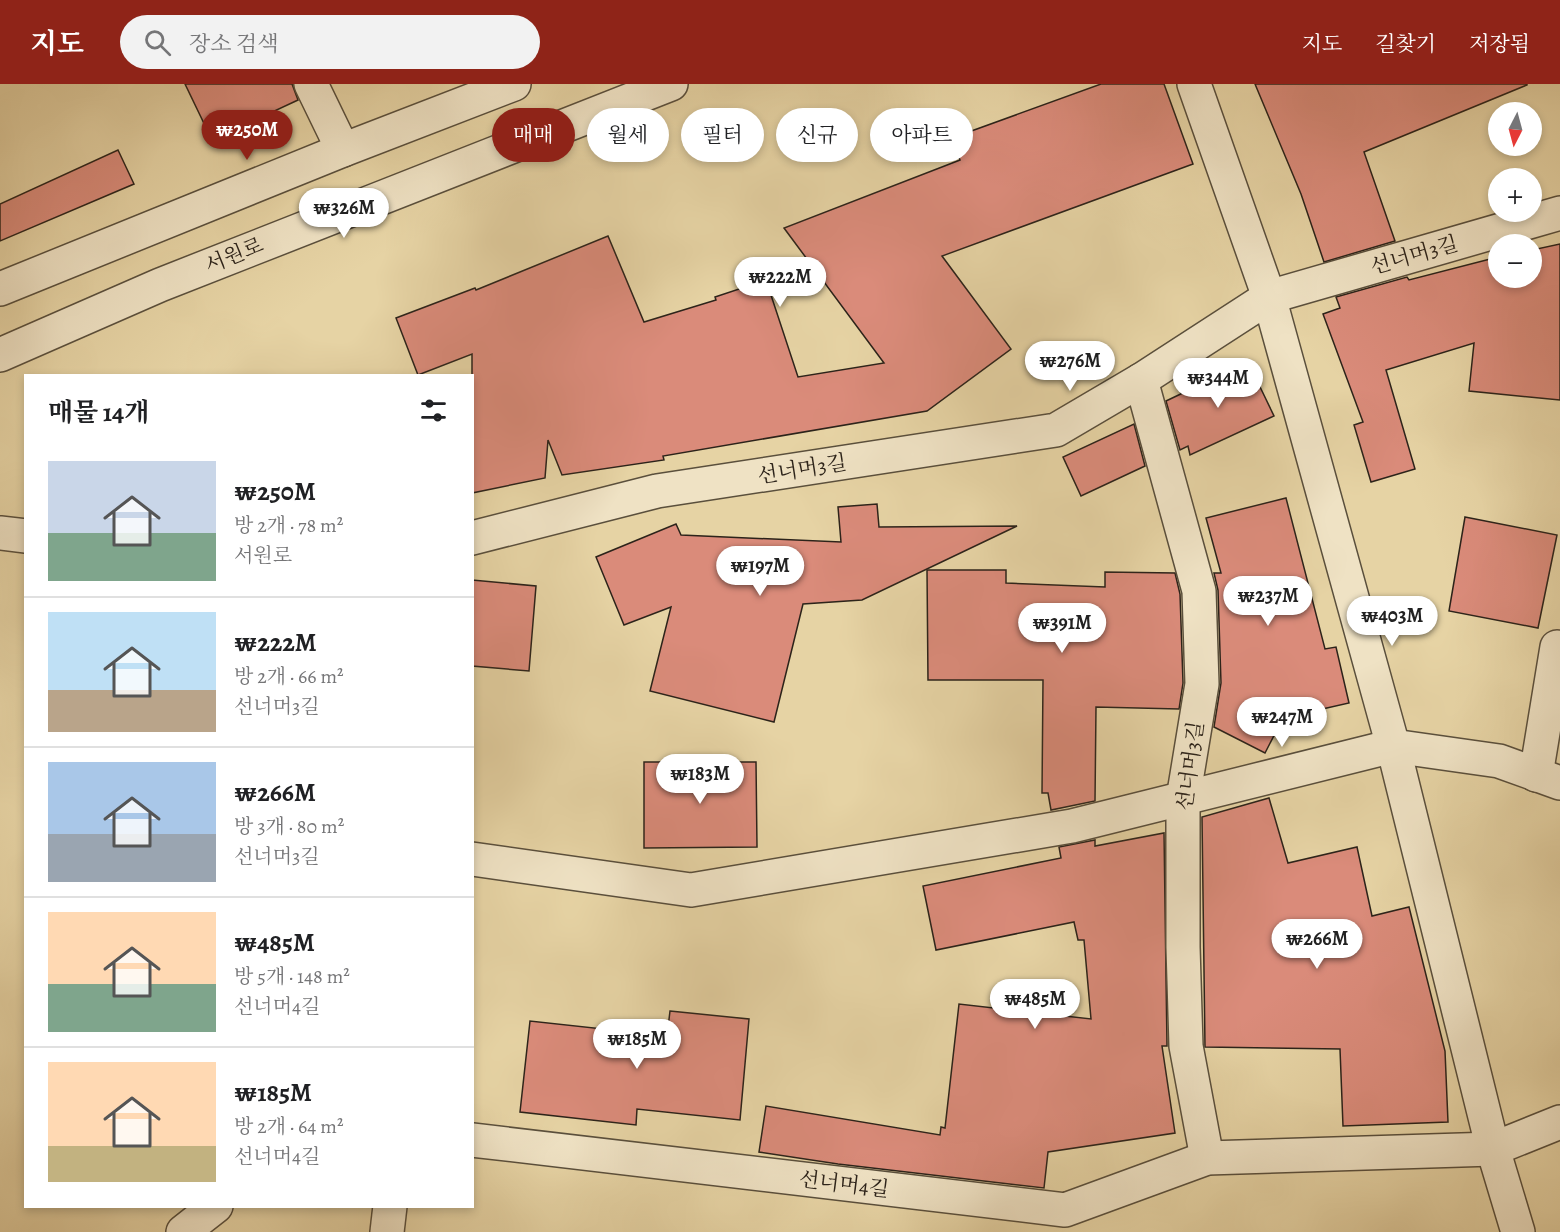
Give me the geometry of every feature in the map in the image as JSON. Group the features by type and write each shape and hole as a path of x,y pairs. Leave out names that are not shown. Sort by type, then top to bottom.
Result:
{"street":[{"path":"311,84 343,150"},
{"path":"0,289 343,150 514,84"},
{"name":"서원로","path":"0,355 160,285 671,84"},
{"path":"1194,84 1269,297 1393,746 1493,1149 1518,1232"},
{"name":"선너머3길","path":"474,538 657,491 1056,430 1141,380 1269,297 1560,213"},
{"name":"선너머3길","path":"1141,380 1199,591 1202,684 1183,799 1183,947 1186,1046 1207,1158"},
{"path":"0,533 24,536"},
{"path":"474,859 691,890 1072,826 1393,746 1499,762 1548,779 1557,647"},
{"path":"1493,1149 1560,1122"},
{"name":"선너머4길","path":"474,1140 1065,1210 1207,1158 1493,1149"},
{"path":"183,1232 213,1208"},
{"path":"387,1232 390,1208"}],"building":[{"path":"185,84 292,84 298,100 212,140"},
{"path":"1101,84 1164,84 1193,164 942,256 1011,349 927,411 663,456 664,460 562,475 548,440 545,478 474,493 472,354 418,374 396,318 475,288 476,290 608,236 644,322 716,300 715,297 766,280 798,377 884,363 784,228 955,162 973,162 973,130"},
{"path":"1255,84 1527,85 1364,152 1395,241 1324,262 1301,194"},
{"path":"118,150 134,184 0,241 0,204"},
{"path":"1560,244 1560,400 1469,391 1474,343 1386,370 1415,469 1371,482 1354,425 1363,422 1323,314 1340,308 1336,297 1407,277 1409,280 1488,260 1488,288 1542,288 1542,248"},
{"path":"1248,362 1274,416 1190,455 1188,446 1180,450 1166,401"},
{"path":"1134,424 1145,466 1081,496 1063,457"},
{"path":"1286,498 1325,649 1336,647 1349,703 1283,718 1265,753 1214,727 1221,683 1218,590 1214,573 1221,573 1206,518"},
{"path":"877,504 879,527 1017,526 862,600 803,604 774,722 650,691 671,607 624,625 596,557 676,524 681,535 841,542 838,507"},
{"path":"1465,517 1557,535 1538,628 1449,611"},
{"path":"927,570 1006,570 1006,583 1105,587 1105,572 1175,573 1180,594 1183,683 1179,709 1096,707 1095,801 1051,810 1048,793 1042,793 1043,680 928,680"},
{"path":"474,580 536,586 529,671 474,666"},
{"path":"644,762 756,762 757,847 644,848"},
{"path":"1269,798 1288,863 1357,847 1372,916 1409,907 1445,1051 1448,1122 1343,1126 1340,1049 1205,1047 1202,817"},
{"path":"1164,833 1167,1046 1162,1046 1175,1133 1048,1152 1044,1188 838,1164 759,1152 766,1106 940,1135 941,1127 945,1128 959,1004 1091,1019 1084,940 1078,940 1074,922 936,950 923,886 1061,858 1059,847 1095,840 1095,846"},
{"path":"670,1011 749,1019 740,1120 637,1109 636,1125 520,1112 530,1021 667,1036"}]}
